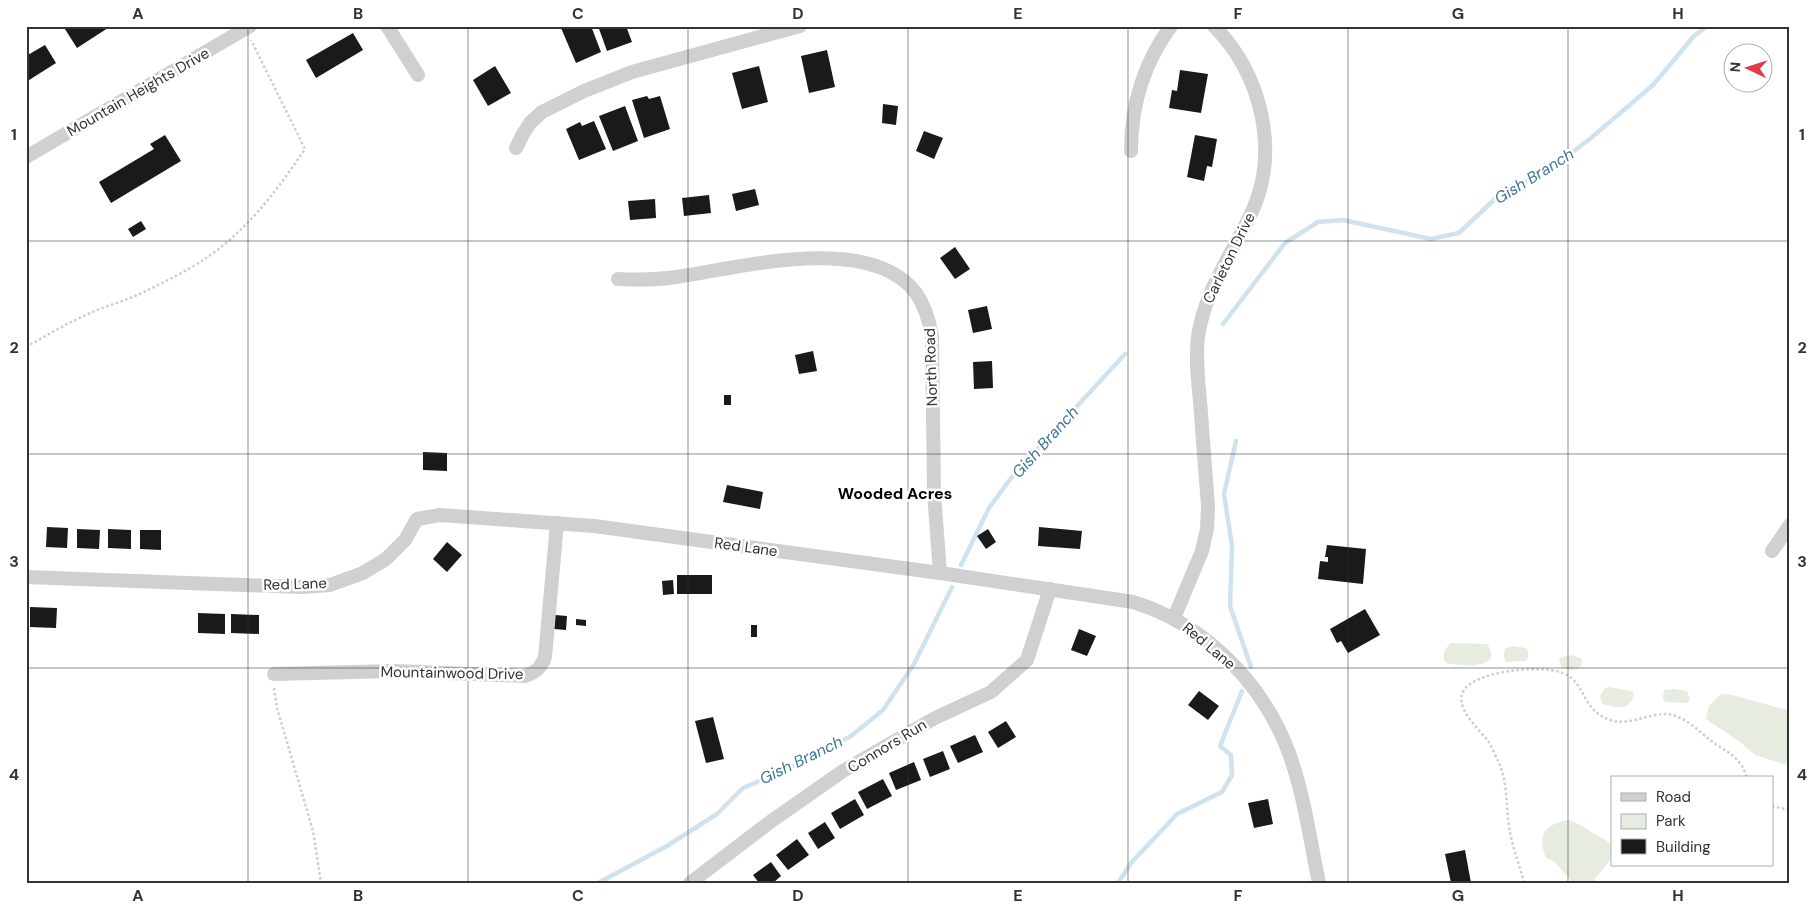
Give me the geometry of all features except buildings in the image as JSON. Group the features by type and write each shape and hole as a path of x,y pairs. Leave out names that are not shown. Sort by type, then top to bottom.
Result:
{"street":[{"path":"387,26 418,76"},
{"path":"516,148 530,123 542,112 584,91 632,72 800,26"},
{"path":"1131,151 1131,127 1135,102 1142,79 1154,52 1171,26"},
{"name":"Carleton Drive","path":"1174,618 1202,551 1207,529 1208,507 1196,361 1198,336 1203,312 1212,288 1251,215 1258,197 1265,160 1265,136 1262,114 1255,91 1246,69 1236,52 1214,26"},
{"name":"Mountain Heights Drive","path":"26,157 247,27"},
{"name":"North Road","path":"618,279 673,278 798,258 825,257 855,260 878,266 898,276 916,292 929,318 932,335 934,494 940,573"},
{"name":"Red Lane","path":"26,577 300,587 330,585 363,573 386,559 404,540 416,519 440,515 594,526 940,573 1133,602 1174,618 1206,639 1253,686 1272,715 1290,754 1300,788 1319,883"},
{"name":"Mountainwood Drive","path":"274,674 394,671 525,676 533,673 542,664 545,657 549,600 558,523"},
{"path":"1772,551 1790,525"},
{"name":"Connors Run","path":"690,883 770,822 844,772 935,718 991,692 1027,660 1050,589"}],"path":[{"path":"26,348 67,324 146,291 208,256 233,238 255,216 305,150 247,27"},
{"path":"1524,883 1510,832 1504,772 1489,743 1469,719 1461,699 1467,686 1487,675 1502,671 1546,669 1567,675 1577,685 1592,710 1600,716 1613,721 1665,714 1678,717 1730,753 1739,762 1746,776"},
{"path":"274,674 277,708 313,831 321,883"},
{"path":"1774,806 1790,810"}],"green space":[{"path":"1451,643 1487,644 1491,652 1490,658 1486,662 1470,665 1446,663 1444,652"},
{"path":"1511,646 1526,648 1528,658 1525,661 1506,662 1504,657 1505,649"},
{"path":"1572,655 1582,659 1581,666 1572,670 1561,667 1559,660 1561,657"},
{"path":"1608,687 1634,693 1630,703 1623,707 1603,704 1600,696 1604,689"},
{"path":"1664,690 1687,691 1690,699 1687,703 1665,702 1663,698"},
{"path":"1721,694 1732,695 1790,711 1790,766 1755,755 1740,742 1706,719 1709,706"},
{"path":"1569,820 1578,824 1607,841 1611,846 1610,861 1595,878 1595,883 1573,883 1555,862 1546,858 1543,850 1543,836 1549,827"}],"waterway":[{"name":"Gish Branch","path":"1223,324 1285,243 1318,222 1343,220 1431,239 1459,233 1499,195 1552,168 1591,138 1653,85 1694,36 1707,26"},
{"name":"Gish Branch","path":"961,565 989,508 1011,478 1125,354"},
{"path":"1236,441 1224,494 1232,546 1230,606 1251,667"},
{"name":"Gish Branch","path":"598,883 667,846 717,814 743,788 789,768 851,736 883,710 914,664 952,587"},
{"path":"1118,883 1131,863 1177,814 1222,792 1232,775 1231,755 1220,746 1242,691"}],"district":[{"name":"Wooded Acres","path":"895,493"}]}
